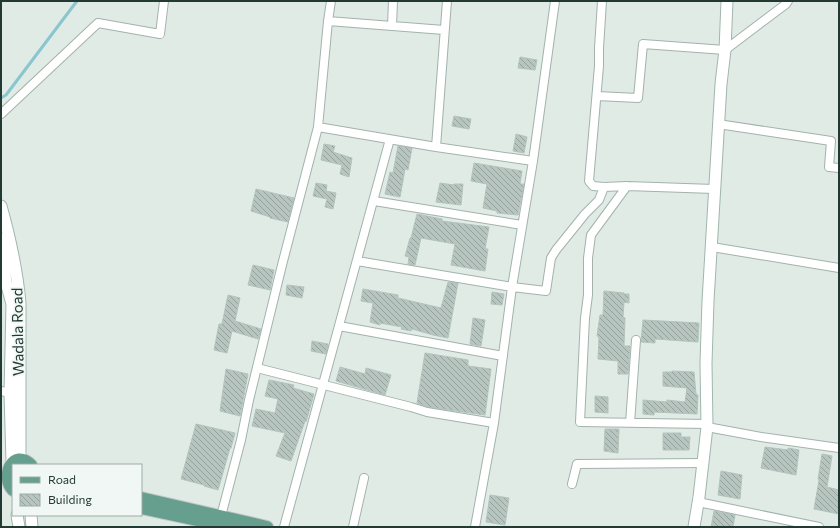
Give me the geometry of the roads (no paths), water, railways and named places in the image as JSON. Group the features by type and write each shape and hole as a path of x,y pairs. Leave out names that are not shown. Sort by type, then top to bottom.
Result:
{"main road":[{"path":"16,464 26,460 30,464"},
{"path":"7,468 5,483 12,490"},
{"path":"142,498 223,523"},
{"path":"142,508 223,523 267,527"}],"street":[{"path":"1,114 98,23 160,34 164,1"},
{"path":"223,523 249,400 318,126 331,1"},
{"path":"392,26 393,1"},
{"path":"436,148 447,1"},
{"path":"475,527 494,424 512,288 533,161 555,1"},
{"path":"602,1 597,96 588,181 593,186 604,187 628,186 714,188"},
{"path":"694,527 707,426 706,363 708,302 718,124 725,50 727,1"},
{"path":"597,96 638,98 643,44 725,50 788,1"},
{"path":"328,21 444,30"},
{"path":"718,124 832,140 829,167 839,168"},
{"path":"318,126 436,148 533,161"},
{"path":"284,527 390,139"},
{"path":"628,186 591,235 588,258 588,295 585,318 580,422 707,426 761,437 839,448"},
{"path":"357,261 512,288 546,291 551,258 585,214 599,200 604,187"},
{"path":"374,200 522,224"},
{"name":"Wadala Road","path":"1,206 9,237 20,303 10,393"},
{"name":"Wadala Road","path":"1,239 4,282 12,304 7,468"},
{"path":"712,247 839,268"},
{"path":"339,326 503,356"},
{"path":"630,423 636,340"},
{"path":"257,368 427,412 494,424"},
{"path":"572,484 577,464 703,463"},
{"path":"353,527 364,478"},
{"path":"698,502 819,527"},
{"path":"17,516 19,527"},
{"path":"31,516 32,527"}],"waterway":[{"path":"1,98 6,95 77,1"}]}
